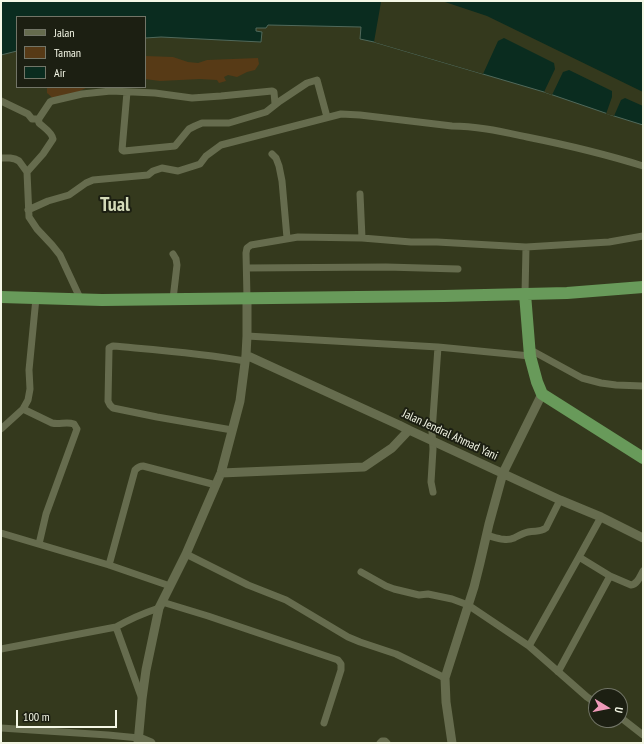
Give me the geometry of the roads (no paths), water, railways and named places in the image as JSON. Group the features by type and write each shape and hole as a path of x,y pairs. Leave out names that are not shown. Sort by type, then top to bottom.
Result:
{"highway":[{"path":"1,297 80,298 102,300 444,296 594,291 643,287"},
{"path":"525,294 529,353 542,394 643,458"}],"street":[{"path":"127,92 122,150 124,152 175,146 189,129 195,126 202,123 225,123 237,121 266,112 275,104 308,83 317,80 327,117"},
{"path":"27,172 43,154 53,139 51,134 39,123 39,119 50,102 82,94 111,91 155,93 202,98 272,91 274,92 275,104"},
{"path":"1,101 28,114 32,119 39,119"},
{"path":"28,210 48,201 69,195 93,180 148,175 162,168 178,171 200,164 206,156 221,146 341,114 468,127 509,133 563,144 643,166"},
{"path":"272,154 276,158 279,166 282,181 287,238"},
{"path":"1,158 15,159 27,172 28,210 30,220 60,256 80,298"},
{"path":"360,194 362,238"},
{"path":"138,740 142,699 150,647 161,605 186,554 221,473 240,401 247,336 246,250 249,246 287,238 362,238 411,242 526,247 609,242 643,236"},
{"path":"525,294 526,247"},
{"path":"173,254 177,265 173,299"},
{"path":"247,268 386,267 458,269"},
{"path":"1,429 23,409 28,400 28,370 36,298"},
{"path":"247,336 529,353 582,378 616,385 643,386"},
{"path":"232,430 111,407 108,401 109,350 113,346 245,358"},
{"path":"433,492 431,482 432,441 438,347"},
{"name":"Jalan Jendral Ahmad Yani","path":"245,358 399,425 643,538"},
{"path":"452,743 445,678 480,564 486,535 503,473 542,394"},
{"path":"23,409 52,423 56,424 67,422 74,424 77,429 46,514 39,544"},
{"path":"221,473 364,467 392,448 409,430"},
{"path":"110,565 137,468 143,466 216,485"},
{"path":"486,535 500,539 510,539 528,532 537,532 542,530 546,528 560,500"},
{"path":"529,646 601,518"},
{"path":"1,533 110,565 170,586"},
{"path":"186,554 248,584 286,600 348,637 396,654 445,678"},
{"path":"580,557 610,576 628,584 634,585 643,571"},
{"path":"361,572 394,589 419,595 434,595 452,599 468,605 529,646 588,698"},
{"path":"558,672 610,576"},
{"path":"1,649 116,627 161,605 208,616 338,660 341,664 341,670 324,723"},
{"path":"116,627 142,699"},
{"path":"628,723 643,735"},
{"path":"1,728 108,734 151,743"},
{"path":"380,743 382,740 386,743"}],"water":[{"path":"1,1 643,1 643,125 544,92 360,39 361,27 268,25 266,28 256,28 256,31 262,32 261,42 161,37 146,38 146,16 16,16 16,51 1,55"}],"district":[{"name":"Tual","path":"115,205"}]}
